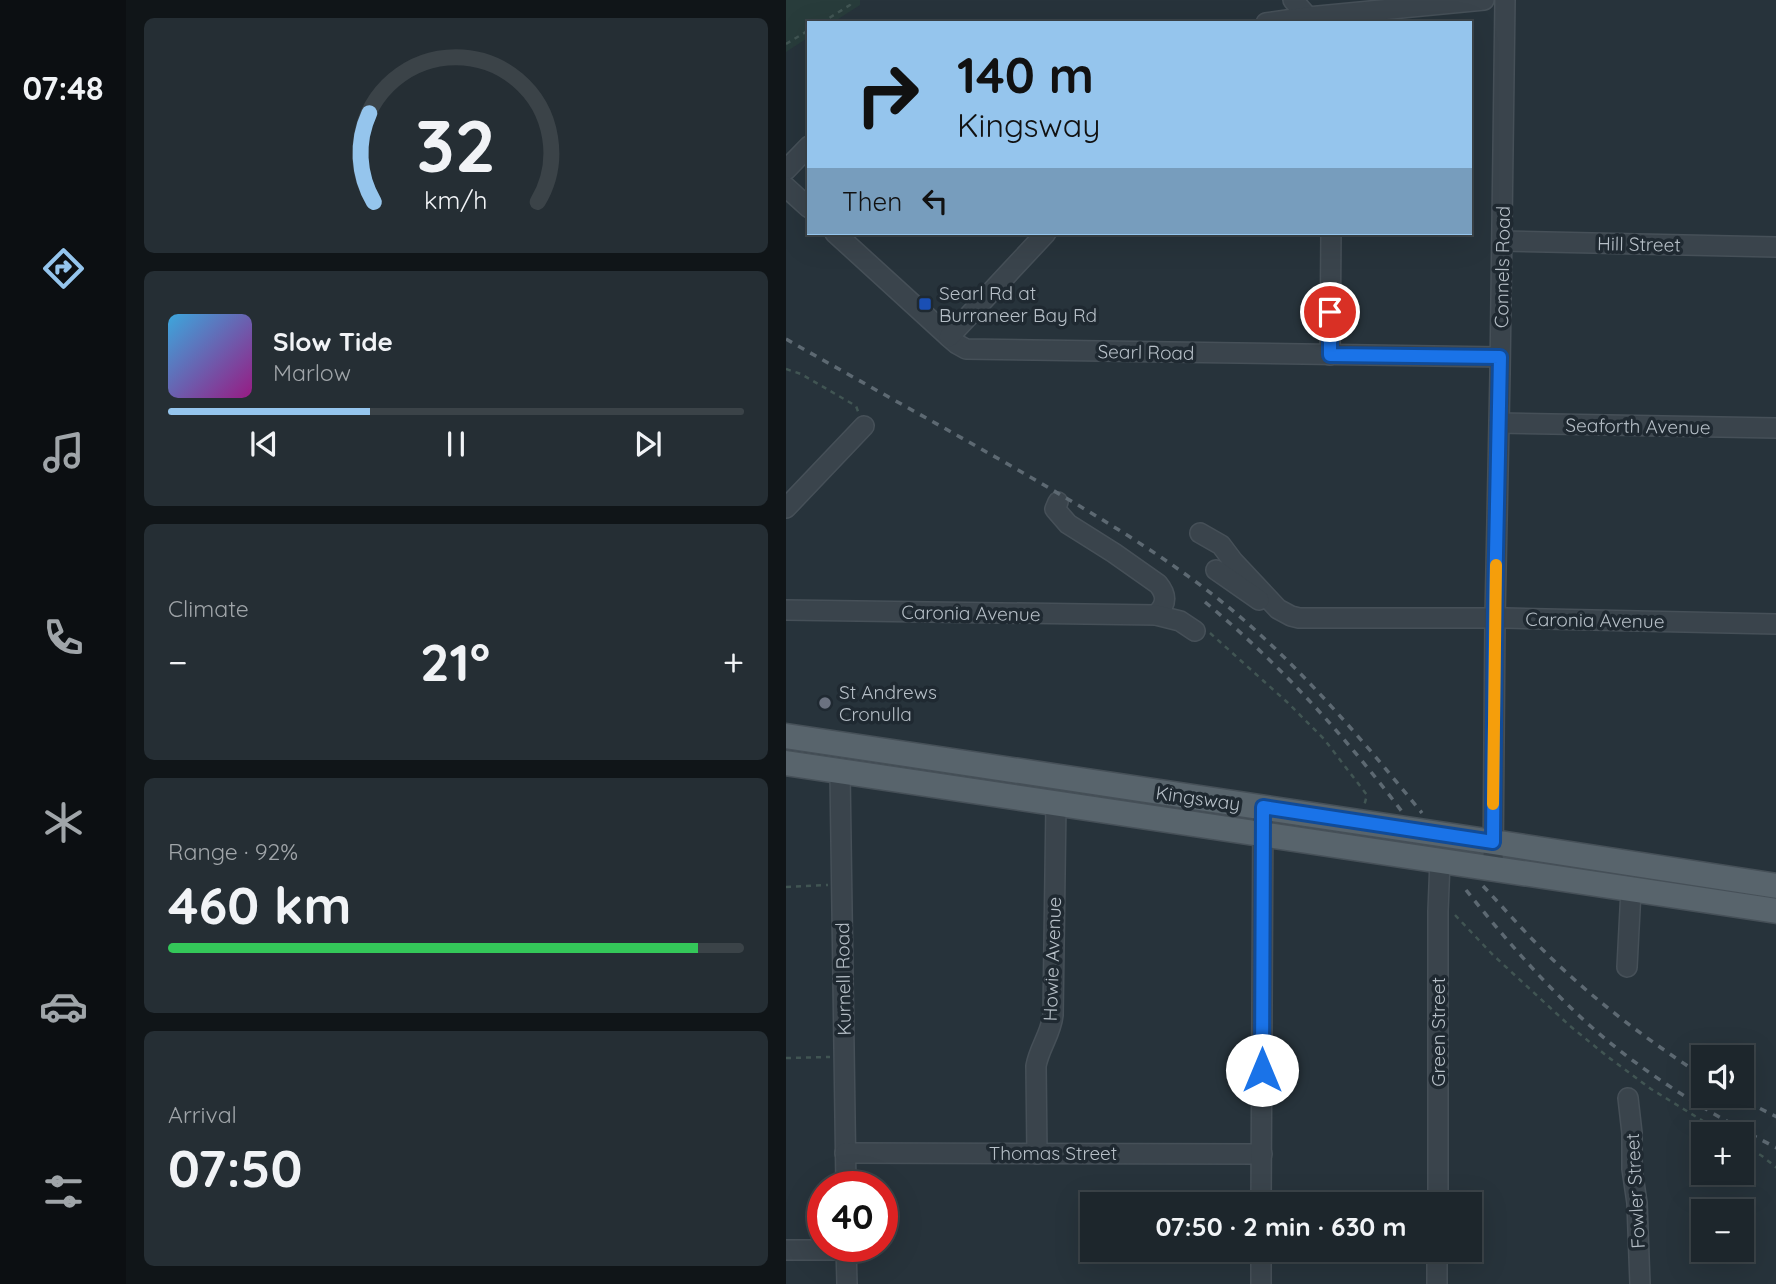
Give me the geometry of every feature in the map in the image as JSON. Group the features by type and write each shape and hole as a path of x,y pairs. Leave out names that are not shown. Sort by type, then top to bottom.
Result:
{"main road":[{"name":"Kingsway","path":"786,736 1776,886"},
{"name":"Kingsway","path":"786,763 1776,911"}],"street":[{"path":"1293,0 1308,17"},
{"path":"1280,21 1308,17 1333,19 1448,2 1484,0"},
{"name":"Connels Road","path":"1493,869 1505,0"},
{"path":"786,170 807,148"},
{"path":"786,187 807,206"},
{"name":"Searl Road","path":"837,235 949,337 966,349 1500,357"},
{"path":"949,337 1044,235"},
{"path":"1330,355 1331,235"},
{"name":"Hill Street","path":"1502,242 1776,247"},
{"name":"Seaforth Avenue","path":"1499,423 1776,428"},
{"path":"786,508 864,425"},
{"path":"1058,502 1055,509 1068,524 1158,584 1163,590 1165,602 1156,615"},
{"path":"1200,533 1221,544 1233,561 1278,608"},
{"name":"Caronia Avenue","path":"1216,570 1252,597 1291,616 1315,619 1495,618 1776,624"},
{"name":"Caronia Avenue","path":"786,610 1156,615 1180,621 1195,631"},
{"name":"Kurnell Road","path":"840,772 846,1171"},
{"name":"Howie Avenue","path":"1037,1154 1036,1066 1050,1031 1053,1015 1056,804"},
{"path":"1261,1192 1263,807"},
{"name":"Green Street","path":"1438,1192 1440,861"},
{"path":"1627,967 1631,890"},
{"name":"Fowler Street","path":"1628,1098 1637,1203 1640,1284"},
{"name":"Thomas Street","path":"845,1153 1262,1154"},
{"path":"786,1250 807,1249"},
{"path":"847,1262 847,1284"},
{"path":"1261,1262 1261,1284"},
{"path":"1437,1284 1438,1262"}],"path":[{"path":"824,21 850,5 852,0"},
{"path":"786,44 807,31"},
{"path":"786,369 801,374 856,406 864,425"},
{"path":"1195,631 1208,632 1287,702 1324,739 1367,795 1364,810"},
{"path":"786,887 842,885"},
{"path":"1438,911 1454,914 1493,955 1608,1057 1651,1089 1705,1122"},
{"path":"786,1058 844,1056"},
{"path":"1754,1152 1776,1168"}],"green space":[{"path":"786,0 860,0 860,5 835,21 807,21 807,38 786,52"},
{"path":"885,763 1150,803 1172,809 885,769"}],"railway":[{"path":"786,339 1073,502 1193,580 1238,615 1312,685 1422,813"},
{"path":"1205,602 1259,650 1310,702 1358,756 1403,813"},
{"path":"1483,886 1576,981 1659,1047 1691,1068"},
{"path":"1466,890 1542,978 1616,1048 1694,1102 1777,1148"},
{"path":"1754,1106 1777,1117"}],"slow traffic":[{"path":"1493,804 1496,565"}],"place":[{"name":"Searl Rd at Burraneer Bay Rd","path":"925,304"},
{"name":"St Andrews Cronulla","path":"825,703"}],"route":[{"path":"1262,1070 1263,807 1493,842 1500,357 1330,355 1330,312"}]}
